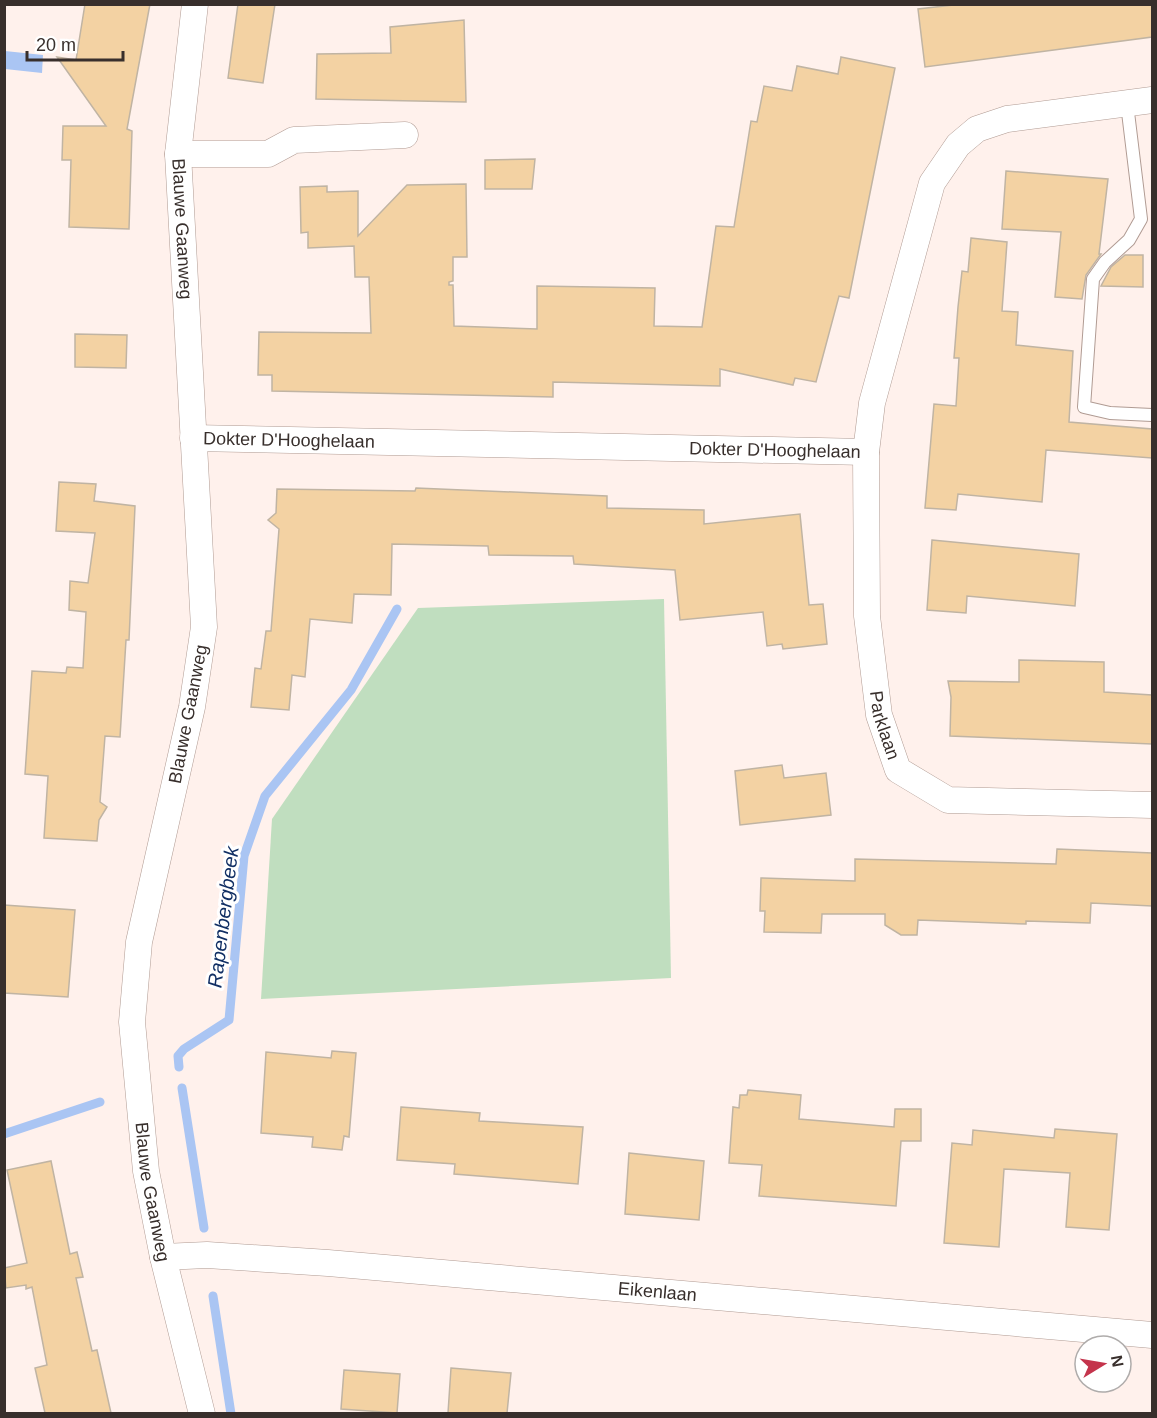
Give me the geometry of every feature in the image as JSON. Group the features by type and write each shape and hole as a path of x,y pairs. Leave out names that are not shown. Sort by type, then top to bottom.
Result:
{"street":[{"name":"Blauwe Gaanweg","path":"195,4 178,154 204,627 192,707 139,942 132,1022 146,1171 163,1257 202,1413"},
{"name":"Dokter D'Hooghelaan","path":"193,438 866,452 872,403 932,183 958,145 977,129 1007,119 1152,100"},
{"path":"178,154 268,154 294,140 405,135"},
{"name":"Parklaan","path":"866,452 867,616 879,715 898,770 948,800 1152,805"},
{"name":"Eikenlaan","path":"163,1257 207,1255 328,1263 1152,1335"}],"lane":[{"path":"1127,104 1141,219 1130,240 1105,262 1093,279 1084,407 1110,413 1152,415"}],"green space":[{"path":"664,599 671,978 261,999 272,819 418,608"}],"water":[{"path":"5,51 43,55 42,73 5,69"}],"building":[{"path":"85,4 150,4 127,129 132,131 129,229 69,227 71,160 62,160 63,126 106,126 57,57 76,60"},
{"path":"238,4 275,4 263,83 228,78"},
{"path":"962,4 1152,4 1152,37 925,67 918,9"},
{"path":"464,20 466,102 316,99 317,54 391,53 390,27"},
{"path":"841,57 895,68 849,298 839,296 816,382 795,378 793,385 720,369 720,386 553,382 553,397 272,391 272,375 258,375 259,332 371,333 369,277 355,277 354,246 308,248 308,232 301,233 300,187 327,186 327,192 358,191 358,236 407,185 466,184 467,257 453,257 453,281 449,282 449,285 453,285 454,326 537,329 537,286 655,288 654,326 702,327 716,226 734,227 751,121 757,122 764,86 792,91 797,66 838,74"},
{"path":"535,159 532,189 485,189 485,160"},
{"path":"1006,171 1108,179 1099,254 1101,254 1086,275 1082,299 1055,297 1061,232 1002,229"},
{"path":"971,238 1007,242 1002,311 1018,312 1016,345 1073,351 1069,422 1152,429 1152,458 1046,450 1042,502 958,494 956,510 925,508 934,404 956,406 959,358 954,358 958,307 962,271 968,272"},
{"path":"1125,255 1143,255 1143,287 1101,286 1111,267"},
{"path":"75,334 127,335 126,368 75,367"},
{"path":"59,482 96,484 94,501 135,506 129,640 126,640 120,737 105,736 100,802 107,807 99,820 97,841 44,838 48,776 25,774 32,671 66,673 67,667 83,668 86,612 69,610 70,581 88,583 95,533 56,531"},
{"path":"416,488 607,496 607,508 704,510 704,524 800,514 809,605 823,604 827,644 783,649 782,644 767,646 763,612 680,620 675,570 574,564 573,556 489,555 488,546 392,544 391,595 354,594 352,623 310,619 305,677 292,675 289,710 251,707 255,668 261,669 266,631 271,631 279,529 268,520 276,513 277,489 415,491"},
{"path":"932,540 1079,554 1075,606 967,596 966,613 927,610"},
{"path":"1019,660 1104,662 1104,692 1152,695 1152,744 950,736 951,697 948,681 1019,682"},
{"path":"782,765 784,778 826,773 831,815 740,825 735,771"},
{"path":"1057,849 1152,853 1152,906 1091,903 1090,923 1026,921 1026,924 918,920 917,935 901,935 885,925 885,914 822,914 821,933 764,932 765,911 760,911 761,878 855,881 855,859 1056,864"},
{"path":"4,905 75,910 68,997 4,993"},
{"path":"332,1051 356,1053 349,1137 344,1136 342,1150 312,1147 313,1137 261,1133 266,1052 331,1058"},
{"path":"748,1090 801,1095 799,1119 894,1127 895,1109 921,1109 921,1141 901,1141 896,1206 759,1196 762,1165 729,1163 733,1107 739,1108 740,1095 747,1095"},
{"path":"401,1107 480,1113 479,1121 583,1127 578,1184 454,1174 455,1164 397,1160"},
{"path":"1055,1129 1117,1134 1109,1230 1066,1227 1070,1173 1004,1169 999,1247 944,1243 952,1143 972,1145 973,1130 1054,1138"},
{"path":"629,1153 704,1161 699,1220 625,1214"},
{"path":"51,1161 70,1254 77,1252 83,1277 76,1278 92,1351 97,1350 111,1413 45,1413 35,1368 47,1365 32,1287 26,1289 26,1285 6,1288 4,1268 27,1263 7,1170"},
{"path":"451,1368 511,1373 507,1413 448,1413"},
{"path":"344,1370 400,1374 397,1413 341,1409"}],"waterway":[{"name":"Rapenbergbeek","path":"179,1067 178,1056 184,1049 229,1020 244,856 265,796 351,690 397,609"},
{"path":"182,1088 204,1228"},
{"name":"Rapenbergbeek","path":"4,1134 100,1102"},
{"path":"213,1296 231,1414"}]}
